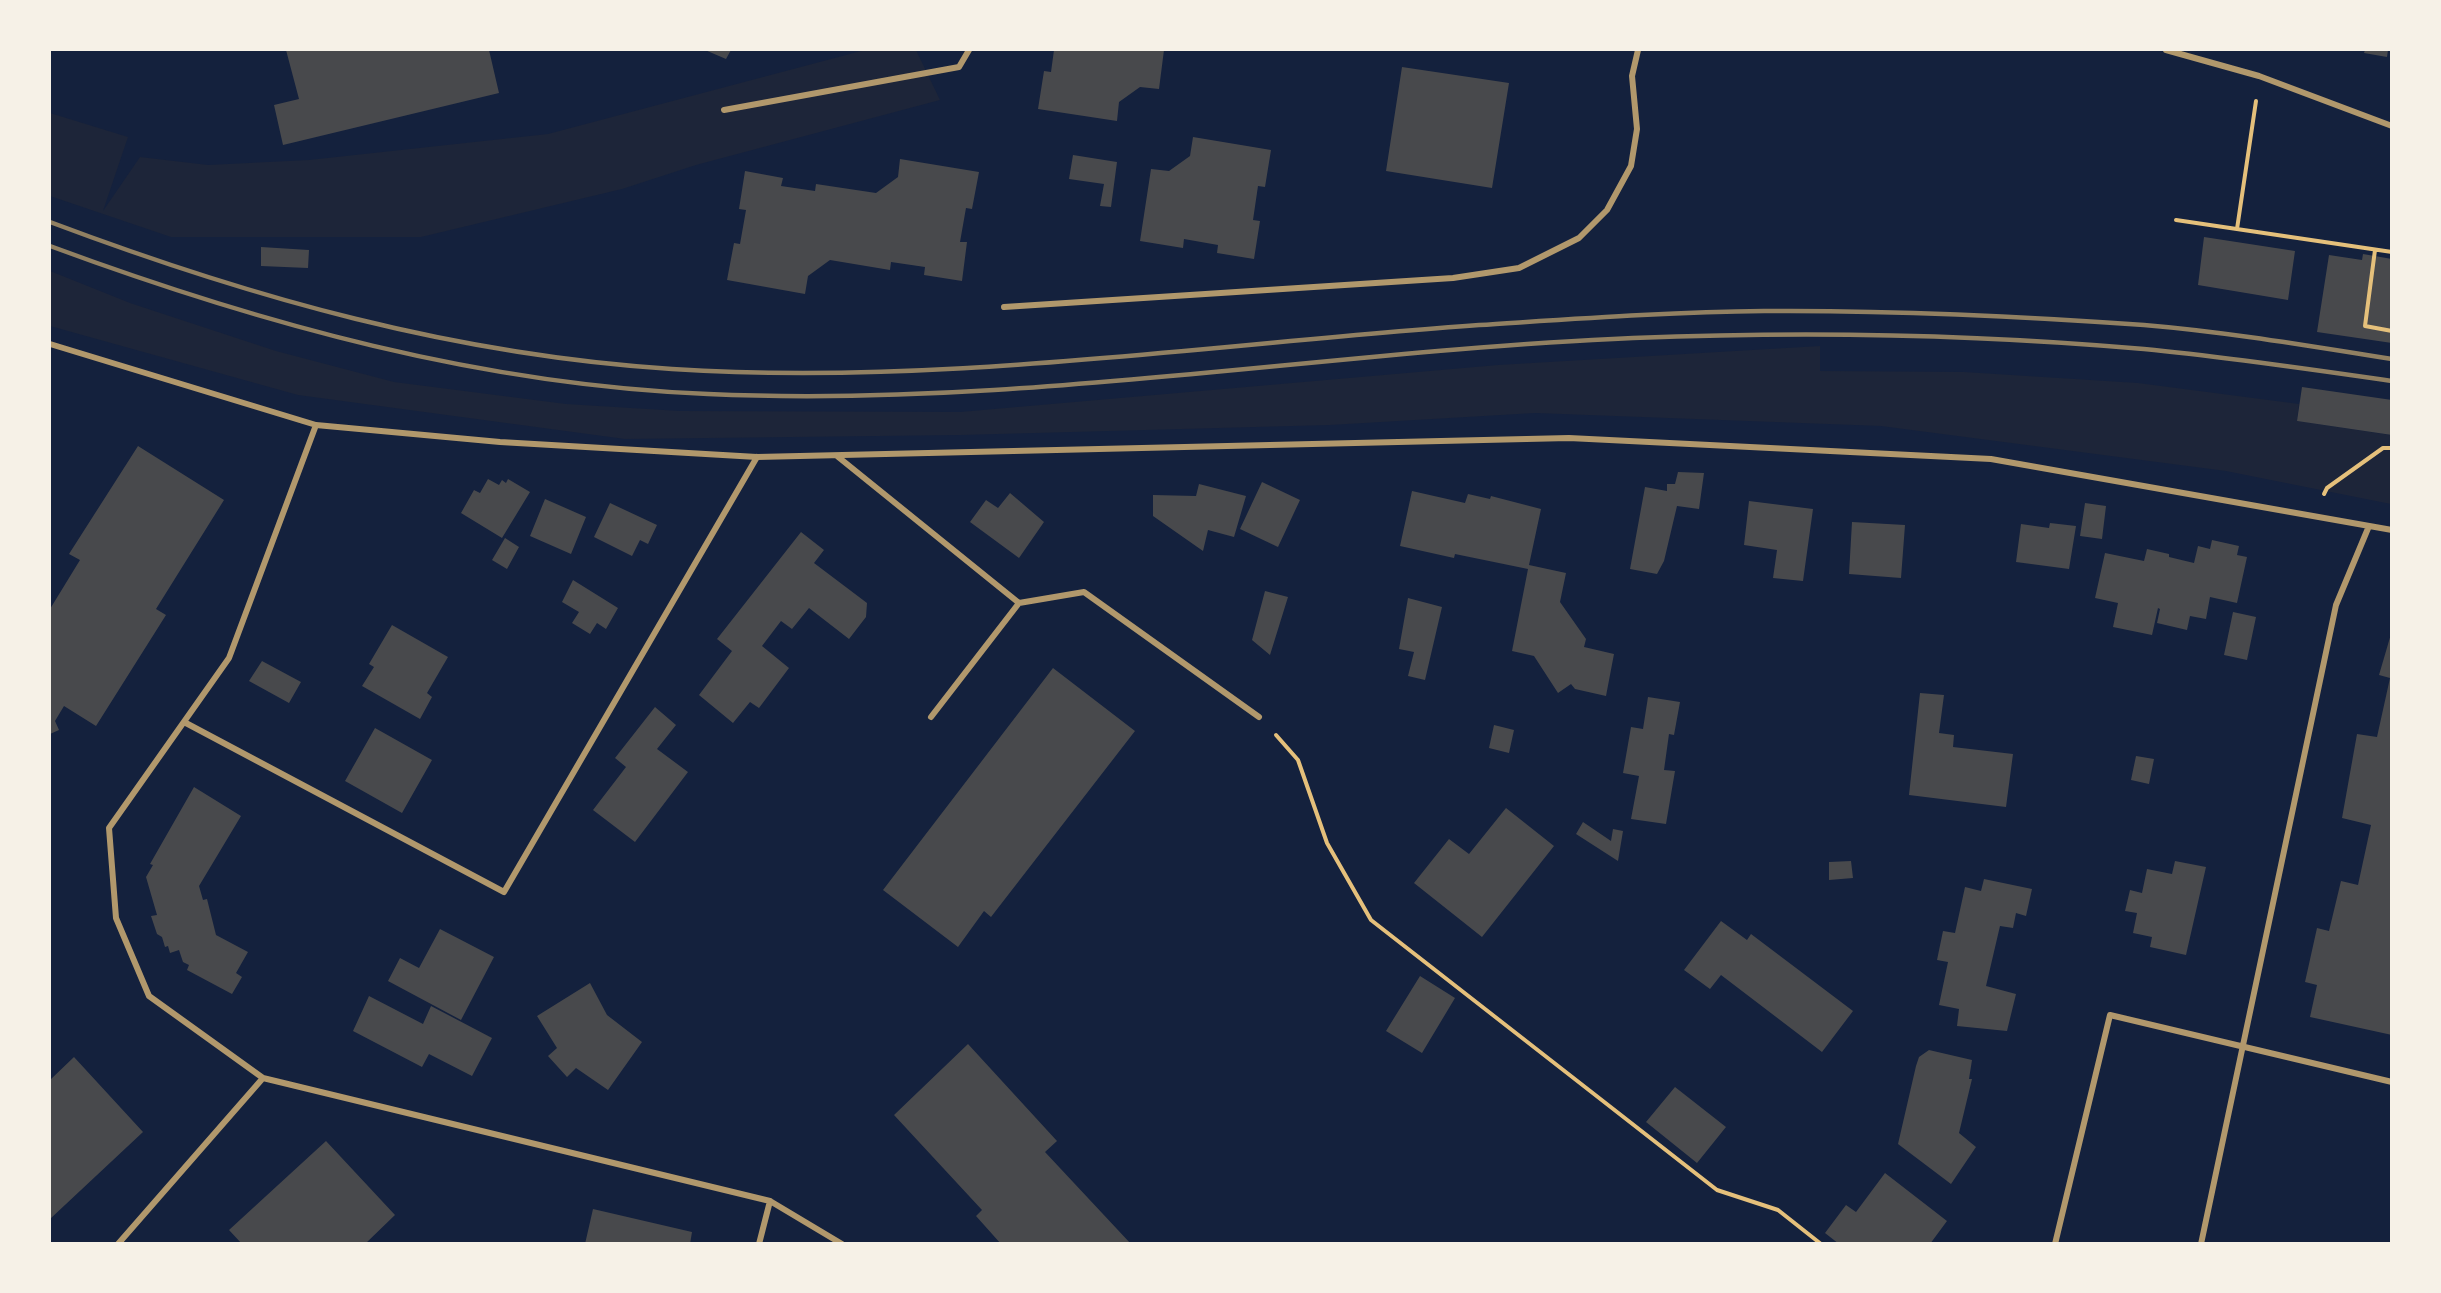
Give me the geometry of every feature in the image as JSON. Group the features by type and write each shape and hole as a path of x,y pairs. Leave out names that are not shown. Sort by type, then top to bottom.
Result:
{"street":[{"path":"724,110 959,67 969,50"},
{"path":"1004,307 1453,278 1519,267 1579,238 1607,210 1631,166 1637,129 1632,76 1638,50"},
{"path":"2166,50 2259,76 2391,126"},
{"path":"50,344 316,425 500,442 758,457 1569,438 1991,459 2391,530"},
{"path":"316,425 229,658 109,828 116,918 149,996 263,1078 770,1201 842,1244"},
{"path":"836,456 1019,603"},
{"path":"184,722 504,892 758,457"},
{"path":"2201,1244 2336,605 2369,526"},
{"path":"931,717 1019,603 1084,592 1259,717"},
{"path":"2055,1244 2110,1015 2391,1082"},
{"path":"118,1244 263,1078"},
{"path":"759,1244 770,1201"}],"path":[{"path":"2237,229 2259,76"},
{"path":"2176,220 2391,252"},
{"path":"2375,250 2365,326 2391,330"},
{"path":"2327,488 2383,448 2391,448"},
{"path":"1259,717 1298,760 1327,843 1371,920 1718,1190 1778,1210 1821,1244"}],"shaded area":[{"path":"865,50 916,50 940,100 696,165 622,189 421,237 171,237 50,196 50,113 128,137 103,211 140,157 208,165 309,160 548,134"},
{"path":"50,271 130,303 276,351 394,382 566,404 680,411 960,412 1498,365 1820,346 1820,371 1964,372 2138,383 2299,404 2297,421 2391,435 2391,504 2226,471 1881,426 1535,413 1330,425 961,435 625,439 298,395 50,326"}],"building":[{"path":"286,50 489,50 499,93 283,145 274,105 299,99"},
{"path":"705,50 731,50 726,59"},
{"path":"1054,50 1164,50 1159,89 1140,87 1119,102 1117,121 1038,109 1044,71 1051,72"},
{"path":"2365,50 2388,50 2387,57 2364,53"},
{"path":"1402,67 1509,83 1492,188 1386,171"},
{"path":"1193,137 1271,150 1265,187 1258,186 1253,220 1260,221 1254,259 1217,253 1218,245 1184,239 1183,248 1140,241 1151,169 1169,171 1190,156"},
{"path":"1073,155 1117,162 1111,207 1100,206 1104,184 1069,179"},
{"path":"900,159 979,172 972,209 966,208 960,242 967,242 962,281 924,275 925,267 891,262 890,270 830,260 808,276 805,294 727,280 734,243 740,244 746,210 739,209 745,171 783,178 781,186 815,191 816,184 876,193 898,177"},
{"path":"2204,237 2295,251 2288,300 2198,285"},
{"path":"261,247 309,250 308,268 261,266"},
{"path":"2363,254 2392,259 2392,343 2317,332 2329,255 2362,260"},
{"path":"2302,387 2392,400 2392,435 2297,421"},
{"path":"138,446 224,500 156,609 166,615 96,726 64,706 55,721 59,730 50,734 50,609 80,560 69,554"},
{"path":"1678,472 1704,473 1699,509 1677,506 1664,561 1657,574 1630,569 1645,487 1667,491 1667,484 1675,484"},
{"path":"488,479 499,485 502,480 506,483 508,479 530,492 502,538 461,513 474,490 480,493"},
{"path":"1262,482 1300,500 1278,547 1240,529"},
{"path":"1199,484 1246,496 1234,537 1208,530 1203,551 1153,516 1153,495 1196,496"},
{"path":"1412,491 1465,503 1468,494 1490,499 1491,496 1541,509 1529,565 1566,573 1560,602 1586,639 1584,647 1614,654 1606,696 1575,689 1571,684 1558,693 1534,656 1512,651 1528,569 1455,554 1454,558 1400,546"},
{"path":"1010,493 1044,522 1019,558 970,522 986,500 998,508"},
{"path":"545,499 586,517 571,554 530,536"},
{"path":"1749,501 1813,509 1803,581 1773,578 1777,550 1744,545"},
{"path":"610,503 657,525 648,544 640,540 632,556 594,537"},
{"path":"2085,503 2106,506 2102,539 2080,536"},
{"path":"1852,522 1905,525 1901,578 1849,574"},
{"path":"2050,523 2076,526 2069,569 2016,562 2021,524 2049,528"},
{"path":"801,532 824,550 814,563 867,603 866,617 849,639 809,608 792,629 781,621 762,646 789,668 759,708 750,702 733,723 699,695 732,651 717,639"},
{"path":"505,538 519,547 507,569 492,560"},
{"path":"2212,540 2239,546 2237,555 2247,557 2237,603 2210,597 2206,619 2190,616 2187,630 2157,623 2160,609 2158,608 2152,635 2113,627 2118,603 2095,598 2105,553 2144,561 2147,549 2194,563 2198,546 2210,549"},
{"path":"573,580 618,608 606,629 597,623 590,634 572,623 579,612 562,602"},
{"path":"1265,591 1288,597 1270,655 1252,640"},
{"path":"1408,598 1442,607 1425,680 1408,676 1414,652 1399,649"},
{"path":"2233,612 2256,617 2247,660 2224,655"},
{"path":"392,625 448,657 427,693 432,697 420,719 362,686 374,667 369,664"},
{"path":"2391,634 2392,1035 2310,1017 2317,985 2305,982 2317,928 2329,931 2341,881 2358,885 2371,825 2342,818 2357,734 2377,737 2390,678 2379,675"},
{"path":"262,661 301,682 289,703 249,681"},
{"path":"1053,668 1135,731 991,917 984,911 958,947 883,890"},
{"path":"1920,693 1944,695 1939,733 1954,735 1953,747 2013,754 2006,807 1909,795"},
{"path":"1648,697 1680,702 1674,735 1669,734 1664,770 1675,771 1666,824 1631,819 1639,776 1623,773 1631,727 1643,729"},
{"path":"655,707 676,725 657,749 688,772 635,842 593,810 626,767 615,758"},
{"path":"1494,725 1514,730 1509,753 1489,748"},
{"path":"375,728 432,760 402,813 345,781"},
{"path":"2136,756 2154,759 2149,784 2131,780"},
{"path":"194,787 241,816 199,886 203,900 207,899 216,935 248,952 236,973 242,977 232,994 187,970 189,965 183,962 179,950 170,953 168,946 165,947 162,937 157,934 151,916 157,915 146,877 153,865 150,864"},
{"path":"1506,808 1554,846 1482,937 1414,883 1449,839 1469,854"},
{"path":"1583,822 1611,841 1613,829 1623,831 1618,861 1576,834"},
{"path":"1851,861 1853,878 1829,880 1829,862"},
{"path":"2175,861 2206,867 2186,955 2150,947 2152,937 2133,933 2137,913 2125,911 2130,890 2142,893 2147,869 2172,874"},
{"path":"1984,879 2032,889 2026,916 2016,913 2013,928 2000,926 1986,986 2016,994 2007,1031 1957,1026 1959,1009 1939,1005 1948,962 1937,960 1943,931 1955,933 1965,887 1981,891"},
{"path":"1721,921 1747,940 1751,934 1853,1011 1822,1052 1721,975 1710,989 1684,970"},
{"path":"440,929 494,957 461,1020 388,981 400,958 419,968"},
{"path":"1420,976 1455,998 1422,1053 1386,1031"},
{"path":"590,983 607,1015 642,1042 608,1090 576,1068 567,1077 548,1056 557,1048 537,1016"},
{"path":"369,996 423,1024 431,1006 492,1038 472,1076 429,1054 422,1067 353,1031"},
{"path":"968,1044 1057,1141 1045,1152 1131,1244 1001,1244 976,1216 982,1210 894,1115"},
{"path":"1929,1050 1972,1060 1969,1079 1972,1079 1959,1133 1976,1147 1951,1184 1898,1144 1916,1066 1919,1057"},
{"path":"74,1057 143,1132 50,1219 50,1080"},
{"path":"1675,1087 1726,1127 1697,1163 1646,1122"},
{"path":"326,1141 395,1215 365,1244 242,1244 229,1230"},
{"path":"1885,1173 1947,1221 1930,1244 1839,1244 1825,1233 1846,1205 1856,1212"},
{"path":"593,1209 692,1232 690,1244 585,1244"}],"railway":[{"path":"50,222 202,275 355,319 512,351 591,362 672,369 773,373 975,368 1479,325 1657,314 1764,311 1954,314 2144,325 2237,335 2392,359"},
{"path":"50,246 210,301 373,346 456,364 540,378 623,388 708,394 824,396 940,393 1055,386 1517,345 1633,338 1825,334 2016,340 2144,349 2392,381"}]}
